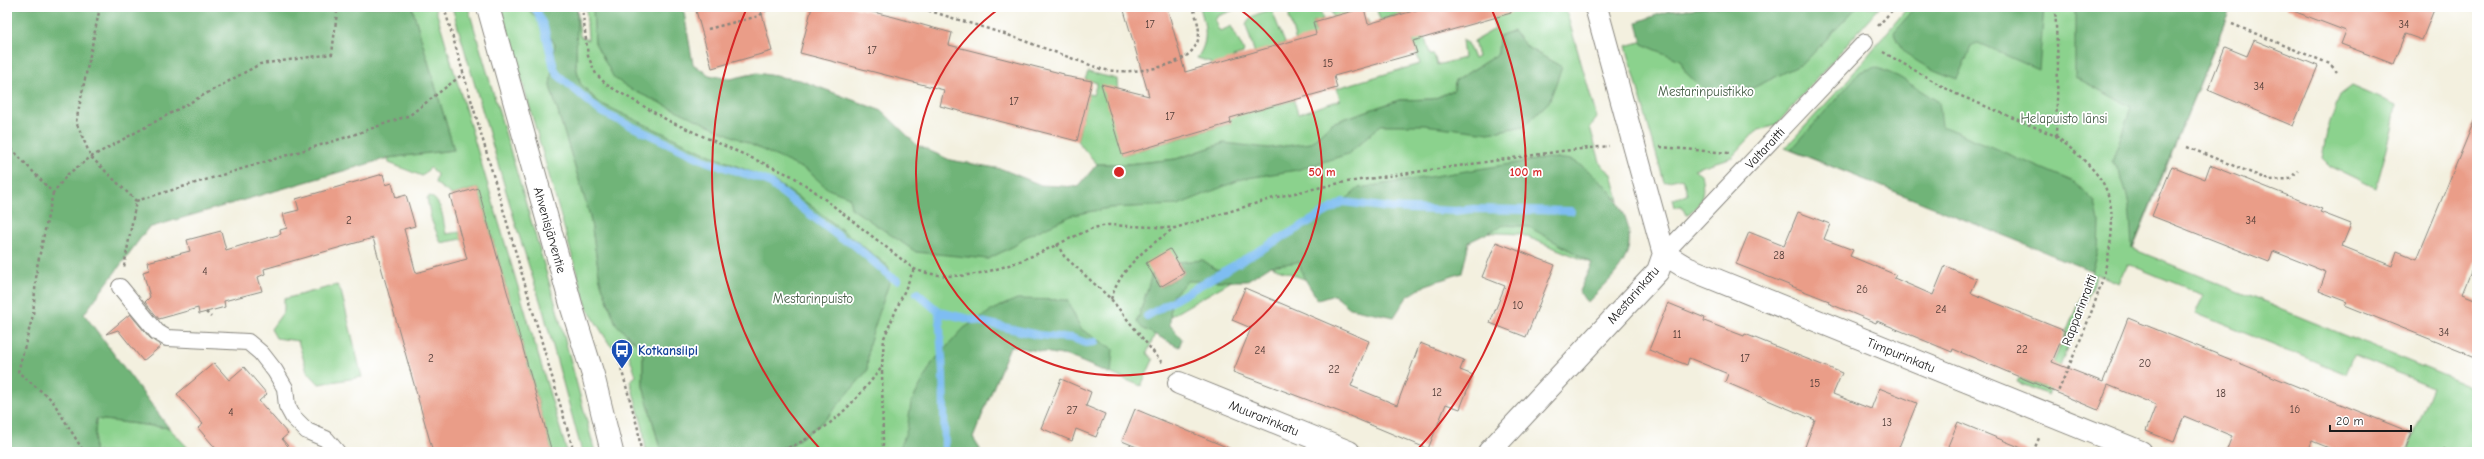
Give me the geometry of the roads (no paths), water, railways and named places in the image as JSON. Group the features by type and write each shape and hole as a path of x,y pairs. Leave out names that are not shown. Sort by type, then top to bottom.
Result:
{"street":[{"name":"Ahvenisjärventie","path":"488,7 572,308 593,375 612,452"},
{"name":"Mestarinkatu","path":"1489,452 1658,271 1664,254 1635,144 1596,7"},
{"name":"Timpurinkatu","path":"1664,254 1686,268 2141,452"},
{"name":"Muurarinkatu","path":"1179,383 1349,452"}],"lane":[{"name":"Valtaraitti","path":"1664,254 1865,42"},
{"path":"120,287 158,332 167,338 248,342 261,353 275,371 285,388 288,406 293,416 307,431 326,439 337,452"}],"waterway":[{"path":"535,7 544,27 554,68 558,75 601,112 708,162 767,181 842,239 852,243 891,277 897,280"},
{"path":"1147,316 1343,202 1391,208 1455,211 1473,209 1571,211"},
{"path":"917,293 939,312 943,374 945,452"},
{"path":"939,312 1038,335 1072,338 1086,343 1095,342"}],"place":[{"name":"Kotkansiipi","path":"622,370"}],"park label":[{"name":"Mestarinpuistikko","path":"1706,91"},
{"name":"Helapuisto länsi","path":"2064,118"},
{"name":"Mestarinpuisto","path":"813,298"}]}
